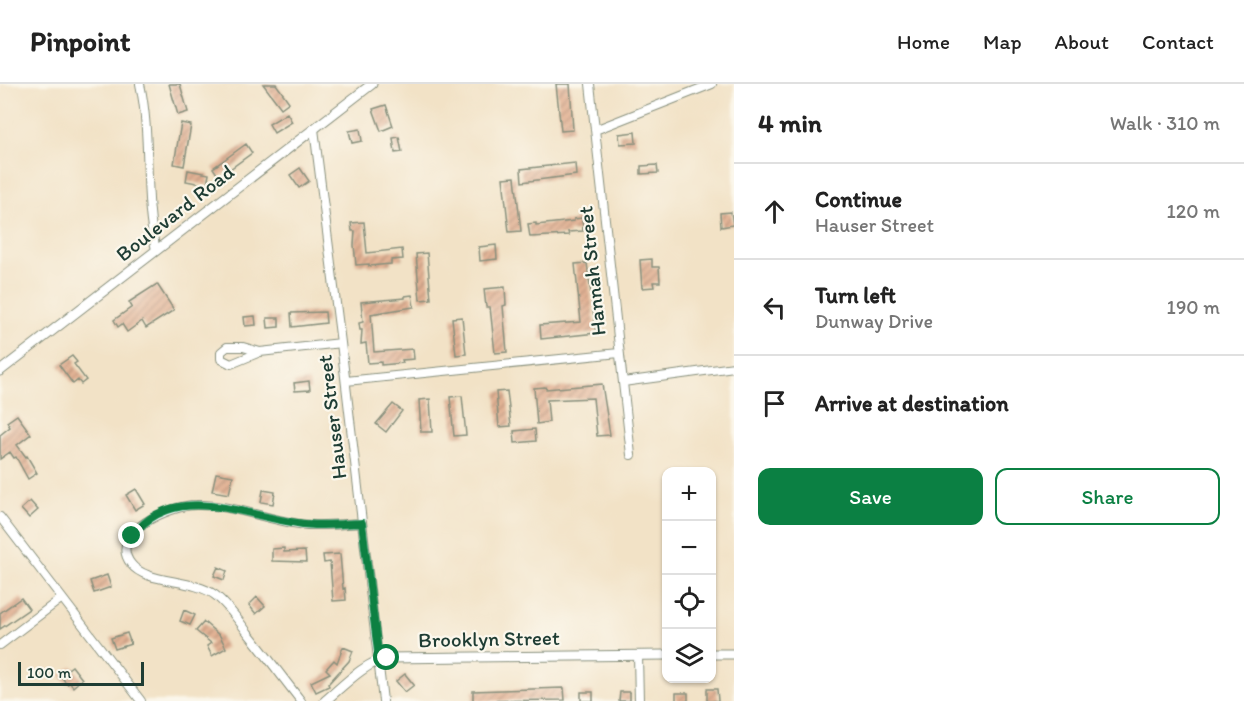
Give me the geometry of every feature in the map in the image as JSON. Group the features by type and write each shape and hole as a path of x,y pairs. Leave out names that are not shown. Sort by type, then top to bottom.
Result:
{"street":[{"path":"140,84 144,108 150,224 156,250"},
{"name":"Boulevard Road","path":"0,370 372,84"},
{"name":"Hannah Street","path":"590,84 631,455"},
{"path":"595,130 712,84"},
{"name":"Hauser Street","path":"314,129 383,701"},
{"path":"260,352 341,343"},
{"path":"346,381 619,353"},
{"path":"623,382 734,367"},
{"path":"301,701 218,597 192,584 144,574 130,563 127,554 128,544 135,531 153,516 188,505 225,507 298,524 362,523"},
{"path":"0,517 141,701"},
{"path":"0,645 62,598"},
{"path":"716,654 734,654"},
{"path":"638,655 639,701"},
{"name":"Brooklyn Street","path":"325,701 359,673 379,660 387,658 662,655"}],"building":[{"path":"169,84 180,84 188,112 178,115"},
{"path":"263,84 276,84 289,102 281,108"},
{"path":"556,84 570,84 573,130 561,131"},
{"path":"386,105 393,126 381,131 373,109"},
{"path":"287,113 292,122 274,133 269,124"},
{"path":"181,123 191,125 184,166 174,164"},
{"path":"360,129 362,141 352,143 349,131"},
{"path":"635,132 636,143 620,144 619,134"},
{"path":"399,137 402,152 395,153 393,138"},
{"path":"246,144 252,153 219,177 213,168"},
{"path":"575,163 576,175 522,182 521,169"},
{"path":"657,165 658,173 641,174 641,166"},
{"path":"300,168 309,181 299,188 290,175"},
{"path":"188,170 209,174 207,185 186,181"},
{"path":"515,177 521,231 509,232 503,178"},
{"path":"731,212 733,225 721,227 720,213"},
{"path":"582,218 583,231 568,232 569,235 530,237 528,224 574,221 574,219"},
{"path":"364,222 367,253 402,249 403,259 391,260 391,264 356,265 355,231 352,231 351,223"},
{"path":"496,245 497,259 480,261 479,247"},
{"path":"427,253 431,299 420,300 416,254"},
{"path":"652,259 652,267 659,267 660,282 653,282 654,287 642,288 640,260"},
{"path":"587,263 596,333 541,339 540,325 581,322 575,264"},
{"path":"157,284 174,310 146,328 142,321 127,332 122,324 118,327 114,320 132,307 129,302"},
{"path":"505,287 506,305 503,306 507,352 495,353 490,307 486,307 484,289"},
{"path":"412,295 414,307 371,314 374,352 413,349 414,359 402,360 403,363 381,365 381,362 368,363 366,343 361,344 362,330 360,330 359,323 363,322 361,302 405,298 405,296"},
{"path":"325,312 326,323 292,327 291,313"},
{"path":"255,316 256,325 245,326 244,317"},
{"path":"462,317 466,354 456,355 452,318"},
{"path":"267,318 279,318 279,327 268,328"},
{"path":"72,356 77,362 74,364 86,380 81,384 78,380 73,384 59,365"},
{"path":"309,381 310,390 295,391 294,383"},
{"path":"602,384 610,435 597,436 593,398 547,400 549,422 537,424 534,388"},
{"path":"507,391 511,426 499,427 496,392"},
{"path":"462,396 466,435 454,436 450,397"},
{"path":"430,399 432,432 421,432 419,400"},
{"path":"393,404 402,411 386,432 376,424"},
{"path":"17,415 31,434 17,445 37,473 28,479 16,457 14,458 10,452 0,459 0,435 10,427 7,422"},
{"path":"535,429 536,441 515,443 514,431"},
{"path":"216,473 233,476 229,494 212,491"},
{"path":"136,489 145,504 135,510 126,495"},
{"path":"263,490 275,492 273,504 261,502"},
{"path":"30,501 38,510 29,518 21,509"},
{"path":"284,548 284,552 305,551 306,562 272,561 272,549"},
{"path":"340,554 346,600 333,601 330,562 324,563 323,555"},
{"path":"218,567 227,571 224,580 214,576"},
{"path":"107,575 111,587 94,593 90,581"},
{"path":"257,597 265,606 256,614 249,605"},
{"path":"21,598 29,609 0,629 0,613"},
{"path":"184,610 195,615 190,625 180,621"},
{"path":"204,622 220,636 226,648 212,656 207,646 211,643 196,631"},
{"path":"127,633 131,644 115,649 111,638"},
{"path":"343,647 353,651 349,661 328,684 329,686 316,692 311,682 330,673 326,669 334,660 337,663"},
{"path":"72,666 82,679 73,687 70,683 67,684 60,675"},
{"path":"405,674 414,685 405,692 396,681"},
{"path":"564,688 565,700 473,701 473,691"},
{"path":"707,689 717,689 718,701 707,701"},
{"path":"581,692 593,692 593,701 581,701"},
{"path":"620,692 630,692 630,701 619,701"},
{"path":"676,693 688,693 688,701 676,701"}],"route":[{"path":"132,536 153,516 173,508 194,505 225,507 298,524 362,523 379,660 387,658"}]}
